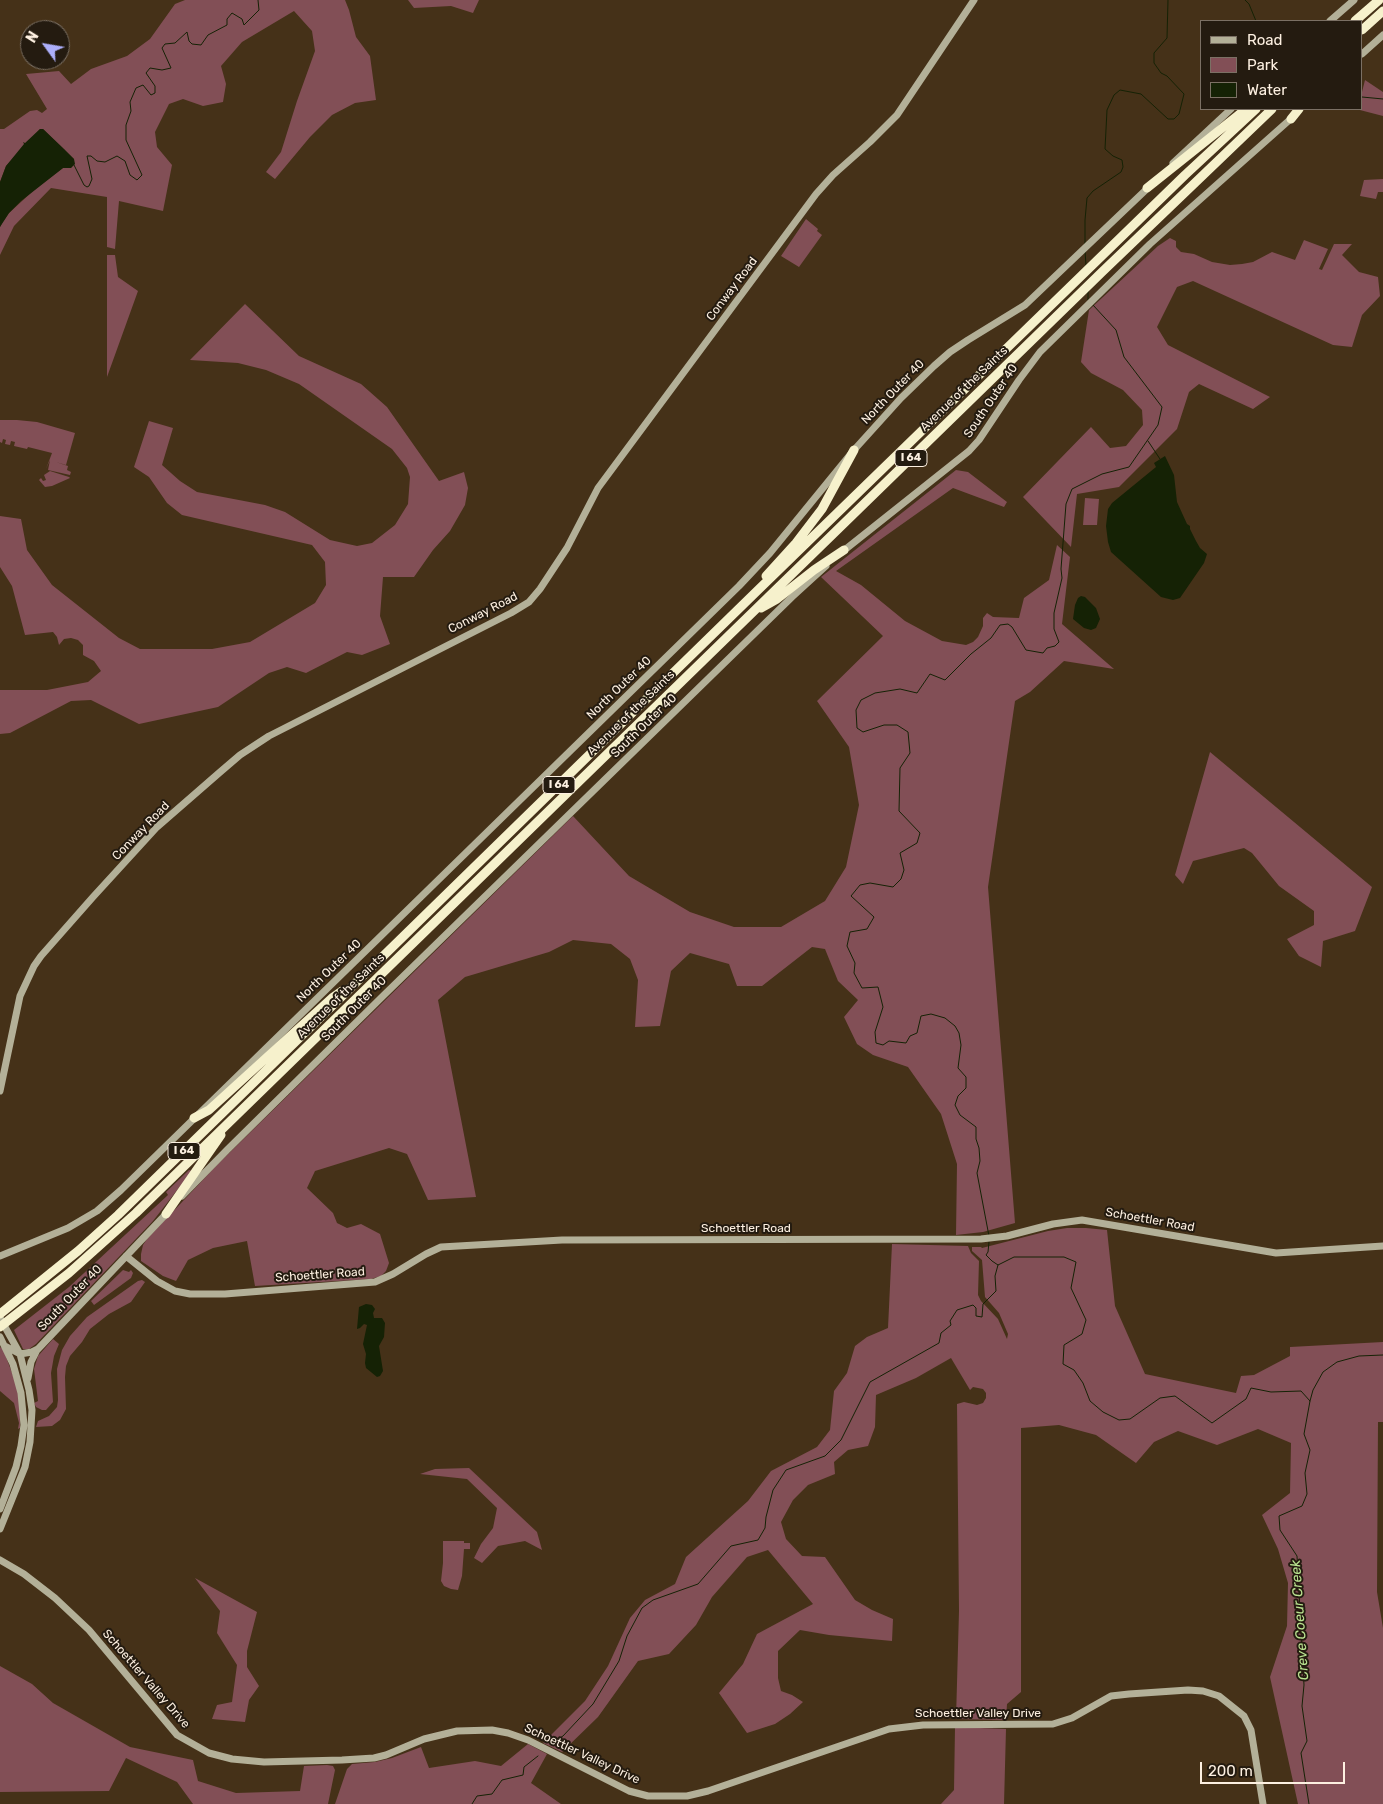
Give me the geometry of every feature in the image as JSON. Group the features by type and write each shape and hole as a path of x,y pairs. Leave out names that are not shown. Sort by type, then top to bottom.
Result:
{"highway":[{"path":"1356,20 1379,0"},
{"path":"1363,30 1383,11"},
{"path":"1148,188 1245,110"},
{"name":"Avenue of the Saints","path":"0,1314 71,1257 118,1215 757,591 1255,110"},
{"name":"Avenue of the Saints","path":"0,1327 103,1243 231,1121 1073,300 1271,110"},
{"path":"1291,119 1300,110"},
{"path":"757,591 769,572 796,543 822,509 854,450"},
{"path":"748,616 777,599 814,570 844,550"},
{"path":"194,1118 209,1110 332,998 361,979"},
{"path":"166,1214 231,1121"}],"street":[{"name":"Conway Road","path":"0,1091 20,996 34,966 93,897 158,827 219,772 262,740 416,660 512,613 529,602 540,589 566,548 598,488 816,194 833,175 897,115 974,0"},
{"path":"1331,20 1354,0"},
{"path":"1363,53 1383,35"},
{"name":"North Outer 40","path":"0,1256 59,1232 97,1211 121,1190 734,592 770,553 854,450 901,398 934,366 962,344 1025,305 1230,110"},
{"name":"South Outer 40","path":"20,1354 32,1352 38,1348 227,1150 785,603 844,550 969,451 979,440 1028,366 1074,318 1150,244 1291,119"},
{"name":"Schoettler Road","path":"126,1256 157,1281 175,1291 190,1294 225,1294 375,1282 393,1274 432,1250 453,1246 562,1240 971,1240 1007,1236 1053,1224 1082,1220 1276,1253 1383,1246"},
{"path":"0,1318 20,1354 32,1410 28,1453 0,1529"},
{"path":"0,1337 13,1364 21,1393 24,1425 16,1467 0,1509"},
{"path":"6,1348 20,1354"},
{"path":"28,1388 28,1372 38,1348"},
{"name":"Schoettler Valley Drive","path":"0,1560 24,1574 56,1598 89,1630 177,1735 208,1753 241,1761 280,1762 374,1758 424,1739 457,1731 472,1729 492,1730 528,1740 629,1791 648,1796 677,1797 708,1791 889,1729 923,1725 1048,1725 1064,1722 1106,1698 1120,1695 1188,1690 1203,1691 1219,1696 1233,1705 1244,1716 1251,1730 1263,1804"},
{"path":"0,1570 5,1566 11,1567"}],"green space":[{"path":"185,0 345,0 356,37 370,56 376,100 355,103 332,115 310,137 275,179 266,172 281,152 315,51 312,31 294,11 242,42 221,66 226,84 223,102 203,106 183,99 169,104 155,132 157,147 172,165 163,211 119,201 115,249 107,247 107,197 51,188 14,226 0,255 0,227 9,213 34,190 63,168 71,168 74,159 43,129 40,129 6,166 0,182 0,129 4,129 30,111 37,110 42,113 47,109 26,74 59,71 71,84 91,69 127,56 150,39 175,4"},
{"path":"408,0 479,0 473,13 451,6 414,8"},
{"path":"1365,80 1383,92 1383,116 1360,110 1363,110"},
{"path":"1383,179 1383,192 1378,192 1376,199 1360,196 1364,180"},
{"path":"806,219 822,235 799,267 781,256"},
{"path":"1170,238 1176,241 1176,247 1181,252 1194,254 1212,262 1230,265 1253,262 1272,252 1295,260 1304,240 1328,249 1319,269 1322,270 1334,244 1352,244 1342,255 1359,272 1378,277 1380,296 1362,315 1352,347 1333,345 1193,281 1177,287 1157,327 1168,345 1270,397 1253,409 1199,384 1189,392 1177,429 1119,487 1077,494 1071,547 1023,497 1091,427 1110,448 1126,446 1143,425 1142,410 1123,390 1091,373 1081,362 1089,310 1158,246"},
{"path":"107,255 115,255 118,277 138,291 107,377"},
{"path":"245,304 299,356 361,384 387,407 439,481 464,472 468,488 465,505 450,531 433,550 414,577 383,577 380,616 390,644 362,655 347,652 306,673 287,667 269,673 218,707 139,724 91,700 71,701 10,733 0,734 0,690 47,690 88,682 101,671 94,661 83,655 83,645 78,640 64,639 59,645 57,637 53,632 25,635 12,586 0,567 0,516 21,519 27,550 52,585 119,638 140,649 212,649 250,642 315,603 326,585 325,562 312,545 182,515 167,503 149,477 134,467 149,421 173,428 162,465 180,481 197,492 265,505 285,512 330,540 357,546 372,543 395,525 408,504 410,477 407,468 392,449 299,384 266,370 238,363 190,360"},
{"path":"0,420 37,422 75,433 66,465 56,462 68,466 67,470 71,472 70,475 48,470 50,460 46,469 52,453 28,447 27,449 14,446 15,442 11,441 10,445 5,444 6,440 3,439 2,443 0,442"},
{"path":"956,470 968,472 1007,502 1004,507 953,488 836,571 861,585 905,621 942,641 966,645 978,637 983,626 983,618 987,613 993,617 1019,618 1024,598 1049,580 1057,545 1070,557 1062,624 1114,669 1064,661 1030,692 1015,701 988,887 1015,1223 983,1232 956,1235 957,1164 941,1114 908,1067 873,1055 857,1044 844,1017 858,1000 838,981 825,949 812,947 762,986 737,986 729,964 690,953 671,971 660,1026 635,1027 638,980 630,959 611,944 573,940 549,952 465,977 438,1000 476,1197 428,1200 407,1154 389,1148 315,1171 307,1188 333,1213 337,1223 347,1228 361,1224 380,1234 389,1263 386,1271 381,1276 371,1279 255,1286 247,1241 213,1248 188,1260 176,1281 163,1276 141,1261 143,1245 147,1239 218,1164 573,816 629,876 690,912 734,927 781,927 825,901 846,867 859,805 849,747 817,701 883,636 821,577"},
{"path":"50,471 70,478 45,487 39,480 41,478 43,481 46,480 44,475"},
{"path":"1085,498 1099,499 1097,525 1083,525"},
{"path":"1210,752 1372,887 1355,931 1323,941 1321,967 1299,956 1287,939 1314,925 1314,911 1279,886 1252,853 1244,848 1193,861 1183,884 1175,875"},
{"path":"189,1170 192,1171 153,1221 36,1344 29,1349 23,1349 14,1330 69,1287 168,1195 166,1192"},
{"path":"1067,1228 1107,1230 1115,1306 1145,1374 1236,1393 1241,1376 1254,1375 1290,1356 1290,1347 1383,1342 1383,1422 1378,1422 1377,1592 1383,1628 1383,1804 1298,1804 1270,1677 1287,1626 1288,1583 1278,1549 1262,1515 1290,1493 1291,1443 1258,1429 1217,1445 1178,1431 1154,1442 1136,1463 1096,1435 1059,1425 1021,1428 1021,1692 1007,1704 1006,1720 956,1719 959,1611 957,1404 964,1402 977,1405 983,1403 986,1393 983,1389 973,1387 970,1390 951,1358 916,1378 876,1395 875,1427 868,1446 848,1450 834,1462 835,1474 808,1485 793,1500 781,1522 786,1539 802,1556 825,1557 855,1600 893,1619 892,1641 829,1635 800,1630 778,1651 778,1678 781,1691 803,1702 775,1724 747,1733 719,1693 743,1664 757,1634 813,1604 768,1550 747,1557 712,1597 696,1625 669,1654 638,1661 598,1717 562,1752 543,1743 585,1701 608,1666 630,1618 645,1600 675,1584 686,1557 748,1501 771,1471 817,1447 830,1430 834,1391 847,1373 855,1346 867,1337 888,1328 892,1244 968,1246 971,1253 979,1261 978,1295 981,1301 998,1319 1007,1339 1008,1334 999,1313 985,1297 982,1260 972,1251 972,1247 982,1248"},
{"path":"123,1270 129,1272 131,1270 133,1273 131,1278 94,1305 91,1301"},
{"path":"142,1280 145,1282 131,1302 109,1314 90,1329 70,1356 66,1366 65,1377 66,1409 60,1420 52,1426 36,1427 38,1421 49,1416 57,1407 57,1369 62,1350 70,1336 87,1317"},
{"path":"53,1339 59,1344 54,1356 51,1373 53,1402 46,1410 42,1410 36,1407 34,1403 38,1401 34,1369 38,1356"},
{"path":"0,1347 3,1349 17,1386 21,1405 20,1428 18,1429 19,1423 14,1403 0,1391"},
{"path":"469,1468 537,1532 542,1550 525,1541 498,1546 482,1563 474,1558 481,1544 493,1528 497,1508 467,1479 420,1474 435,1469"},
{"path":"443,1541 464,1541 464,1543 470,1543 470,1549 464,1549 462,1576 458,1590 444,1586 441,1581"},
{"path":"195,1578 257,1612 247,1651 247,1667 259,1686 249,1700 245,1722 212,1719 217,1705 232,1702 237,1665 217,1633 220,1611"},
{"path":"0,1666 32,1684 53,1703 130,1747 193,1760 198,1781 236,1793 300,1791 304,1766 333,1766 335,1770 328,1804 193,1804 177,1782 126,1758 109,1791 0,1792"},
{"path":"955,1727 1006,1729 1004,1804 941,1804 954,1790"},
{"path":"528,1744 547,1754 531,1783 561,1804 335,1804 347,1769 352,1764 392,1758 421,1747 429,1768 475,1761 501,1766"}],"water":[{"path":"40,129 43,129 74,159 75,164 71,168 63,168 21,201 9,213 0,227 0,182 6,166 24,144 23,142 25,143"},
{"path":"1165,456 1174,475 1177,502 1200,548 1207,554 1204,563 1180,598 1173,600 1161,597 1111,552 1106,526 1108,509 1112,503 1156,467 1154,463"},
{"path":"1081,596 1085,597 1096,608 1100,619 1096,628 1091,630 1084,628 1073,619 1075,605"},
{"path":"366,1304 372,1305 375,1309 373,1313 374,1318 382,1318 385,1323 384,1337 379,1346 383,1371 377,1377 366,1368 365,1363 366,1354 363,1344 367,1325 364,1324 357,1329 359,1307"}],"waterway":[{"path":"74,165 84,185 87,187 92,179 87,156 91,156 97,161 105,162 117,156 125,161 130,175 137,180 142,175 126,140 126,125 131,111 130,102 136,88 143,85 151,95 155,93 155,86 146,73 150,68 162,70 171,68 162,48 165,44 175,43 187,32 189,41 192,44 201,45 208,35 227,25 227,19 232,13 242,19 244,25 259,10 258,0"},
{"name":"Creve Coeur Creek","path":"1085,245 1087,198 1093,191 1121,172 1123,167 1122,160 1113,156 1105,149 1107,110 1114,95 1120,90 1141,94 1168,119 1174,119 1179,114 1184,94 1167,76 1161,73 1154,63 1154,53 1167,38 1168,0"},
{"path":"1245,0 1249,4 1256,20"},
{"path":"1363,97 1383,99"},
{"name":"Creve Coeur Creek","path":"1085,251 1086,265"},
{"name":"Creve Coeur Creek","path":"1088,291 1088,300"},
{"name":"Creve Coeur Creek","path":"989,1236 977,1173 980,1161 976,1127 960,1115 955,1105 958,1096 966,1088 966,1077 958,1068 961,1045 959,1033 955,1026 945,1018 931,1014 921,1016 917,1033 910,1036 906,1043 889,1041 883,1045 876,1043 875,1032 883,1007 878,987 862,988 854,973 855,963 847,946 850,932 867,929 874,917 851,896 860,885 870,883 893,887 901,879 904,870 900,853 917,843 920,833 899,811 900,768 910,753 908,732 897,725 884,725 863,732 857,728 856,710 861,700 875,693 900,689 917,693 930,674 945,680 971,654 991,638 1000,625 1008,624 1012,627 1026,650 1043,653 1047,648 1055,646 1059,642 1054,629 1054,613 1062,578 1066,504 1072,489 1102,474 1129,467 1158,425 1162,407 1124,357 1116,330 1093,305"},
{"path":"1148,441 1160,459"},
{"name":"Creve Coeur Creek","path":"989,1242 986,1255 998,1265 1014,1257 1064,1257 1076,1262 1071,1288 1086,1320 1082,1334 1064,1345 1063,1364 1074,1370 1083,1383 1090,1401 1103,1412 1119,1420 1130,1419 1160,1398 1175,1396 1212,1423 1246,1399 1251,1388 1271,1392 1301,1391 1310,1401 1304,1434 1310,1450 1305,1473 1307,1494 1302,1506 1279,1516 1280,1530 1297,1556 1304,1685 1302,1706 1307,1741 1301,1753 1309,1804"},
{"path":"555,1741 563,1736 593,1704 619,1661 627,1636 642,1608 653,1600 698,1584 731,1546 758,1540 765,1528 773,1490 786,1470 825,1456 841,1440 870,1382 939,1343 941,1333 951,1325 950,1321 957,1310 973,1305 976,1308 976,1316 982,1317 983,1304 996,1291 995,1276 998,1265"},
{"path":"1310,1401 1313,1390 1323,1372 1337,1362 1359,1356 1383,1355"},
{"path":"472,1804 477,1796 492,1794 502,1780 523,1775 524,1767 538,1756"}]}
